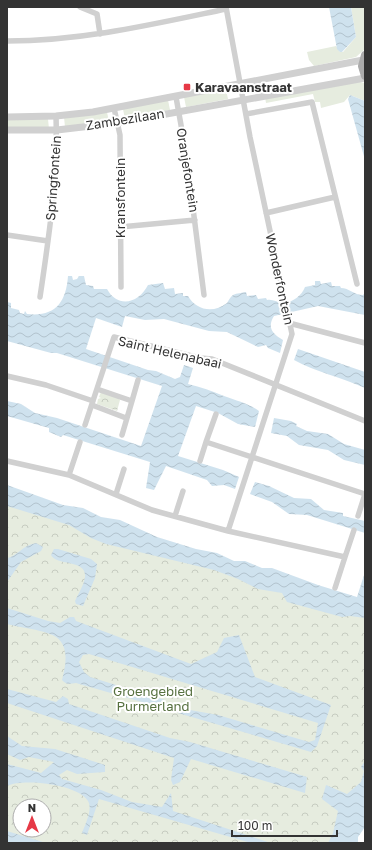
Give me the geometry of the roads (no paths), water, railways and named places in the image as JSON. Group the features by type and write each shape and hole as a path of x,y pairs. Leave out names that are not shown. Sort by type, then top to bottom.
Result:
{"main road":[{"path":"364,57 362,66 365,77"}],"street":[{"path":"80,7 96,14 100,34"},
{"path":"7,41 42,41 100,34 226,8 243,99"},
{"name":"Zambezilaan","path":"7,117 56,116 114,108 176,97 364,57"},
{"name":"Zambezilaan","path":"7,130 57,130 117,122 365,77"},
{"name":"Oranjefontein","path":"176,97 195,220 204,295"},
{"name":"Wonderfontein","path":"228,531 292,334 243,99"},
{"path":"246,114 312,102 357,284"},
{"name":"Kransfontein","path":"114,108 120,135 120,227 122,288"},
{"name":"Springfontein","path":"40,297 48,241 55,170 57,130 56,116"},
{"path":"266,212 335,198"},
{"name":"Oranjefontein","path":"120,227 195,220"},
{"path":"7,235 48,241"},
{"path":"289,323 365,343"},
{"name":"Saint Helenabaai","path":"85,425 114,337 200,358 212,359 276,385"},
{"path":"7,376 46,385 126,418"},
{"path":"122,435 138,380"},
{"path":"276,385 365,421"},
{"path":"97,389 132,401"},
{"path":"200,461 216,414"},
{"path":"69,474 80,442"},
{"path":"206,442 253,456 365,494 358,516"},
{"path":"7,461 69,474 152,510 228,531 345,557"},
{"path":"116,494 124,469"},
{"path":"175,516 183,491"},
{"path":"336,588 354,530"}],"water":[{"path":"329,7 351,7 356,37 342,52 337,49"},
{"path":"350,95 365,101 365,160 348,99"},
{"path":"68,276 72,276 73,280 77,279 79,276 84,276 86,285 93,286 94,289 107,289 117,299 122,301 128,301 139,296 148,285 163,283 165,289 174,288 175,294 183,293 183,296 188,296 196,305 205,309 216,309 227,303 233,295 246,292 247,296 256,295 258,299 266,298 267,300 286,303 290,302 302,293 305,287 315,285 315,281 320,281 321,284 331,282 332,286 340,286 341,288 360,295 365,293 365,315 318,306 274,316 271,324 273,333 283,340 280,353 268,348 266,345 258,347 227,332 209,331 164,319 145,320 125,316 122,327 96,318 86,349 148,370 156,371 175,379 180,377 184,365 193,368 188,384 242,402 259,411 255,427 238,424 218,413 196,406 178,456 223,470 239,477 235,489 224,485 212,486 207,480 166,466 154,490 146,488 150,462 63,435 61,437 49,432 49,428 7,416 7,401 21,404 35,413 57,418 141,446 162,386 57,353 51,353 7,341 7,302 11,303 11,308 19,310 20,313 24,314 25,311 27,314 45,313 52,310 62,301 67,286"},
{"path":"298,349 365,372 365,388 311,368 294,360"},
{"path":"274,418 291,421 297,424 296,426 307,431 328,434 344,444 365,450 365,465 344,460 328,450 299,445 287,436 271,433"},
{"path":"255,482 269,486 294,498 311,499 324,510 343,513 343,516 365,521 365,533 307,515 289,514 272,502 250,494"},
{"path":"7,485 63,505 83,508 101,517 120,520 157,537 196,549 217,553 234,561 245,561 262,568 272,568 318,585 357,597 365,572 365,618 350,616 342,617 287,602 282,593 258,589 238,579 214,570 106,544 91,538 69,525 7,506"},
{"path":"36,543 43,547 41,551 21,562 7,582 7,558 14,556 27,546"},
{"path":"54,549 91,559 97,564 95,578 83,606 76,604 75,601 85,577 84,571 76,565 59,561 54,558 51,555"},
{"path":"7,608 48,621 60,623 70,617 74,617 76,621 191,664 217,652 224,638 239,635 255,677 331,705 317,746 311,752 178,713 179,708 218,715 309,742 315,740 318,723 89,654 83,655 79,662 84,672 90,677 165,700 163,708 76,683 65,683 62,680 65,663 65,651 61,642 55,636 46,632 7,624"},
{"path":"7,689 56,702 63,696 68,699 69,704 170,738 190,742 307,777 305,793 191,759 180,782 173,785 171,780 174,758 7,703"},
{"path":"7,736 22,746 55,749 105,765 105,772 77,774 67,770 59,775 62,779 101,790 132,802 162,807 171,793 173,811 271,843 251,843 99,799 87,835 82,833 90,808 88,801 82,795 73,790 50,784 25,783 7,786 7,764 41,773 54,762 29,757 20,760 7,754"},
{"path":"365,761 365,827 358,837 358,843 328,843 333,833 338,811 322,799 326,785 347,794 361,782 364,771 361,767"},
{"path":"7,831 12,833 12,838 30,838 46,843 7,843"}],"place":[{"name":"Karavaanstraat","path":"187,87"}],"park label":[{"name":"Groengebied Purmerland","path":"153,698"}]}
